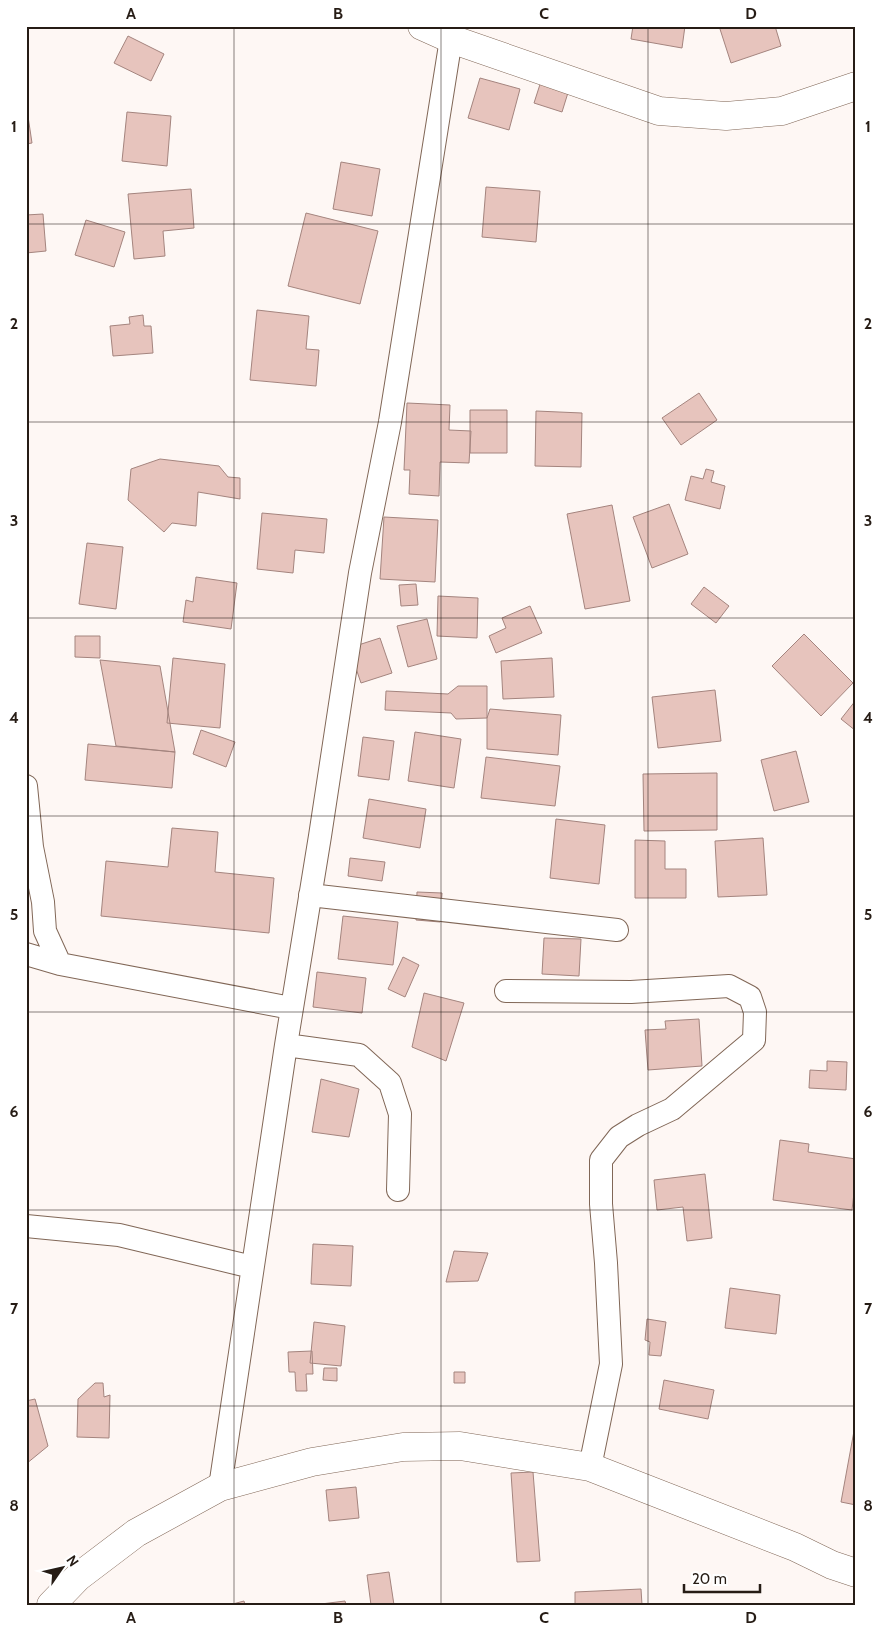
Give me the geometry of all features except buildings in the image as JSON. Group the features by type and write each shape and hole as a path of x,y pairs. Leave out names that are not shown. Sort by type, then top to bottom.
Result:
{"main road":[{"path":"422,26 451,39 659,111 726,116 782,111 856,86"},
{"path":"51,1605 78,1577 136,1533 220,1487 312,1462 403,1447 460,1446 590,1467 856,1573"}],"street":[{"path":"220,1487 291,1008 360,572 390,422 451,39"},
{"path":"26,786 32,847 43,902 45,931 60,964"},
{"path":"310,895 617,930"},
{"path":"26,954 60,964 291,1008"},
{"path":"506,991 631,992 729,986 750,997 755,1012 754,1040 672,1109 638,1125 619,1137 601,1160 601,1204 611,1364 590,1467"},
{"path":"286,1045 359,1055 390,1084 400,1114 398,1190"},
{"path":"26,1226 118,1235 252,1267"}]}
